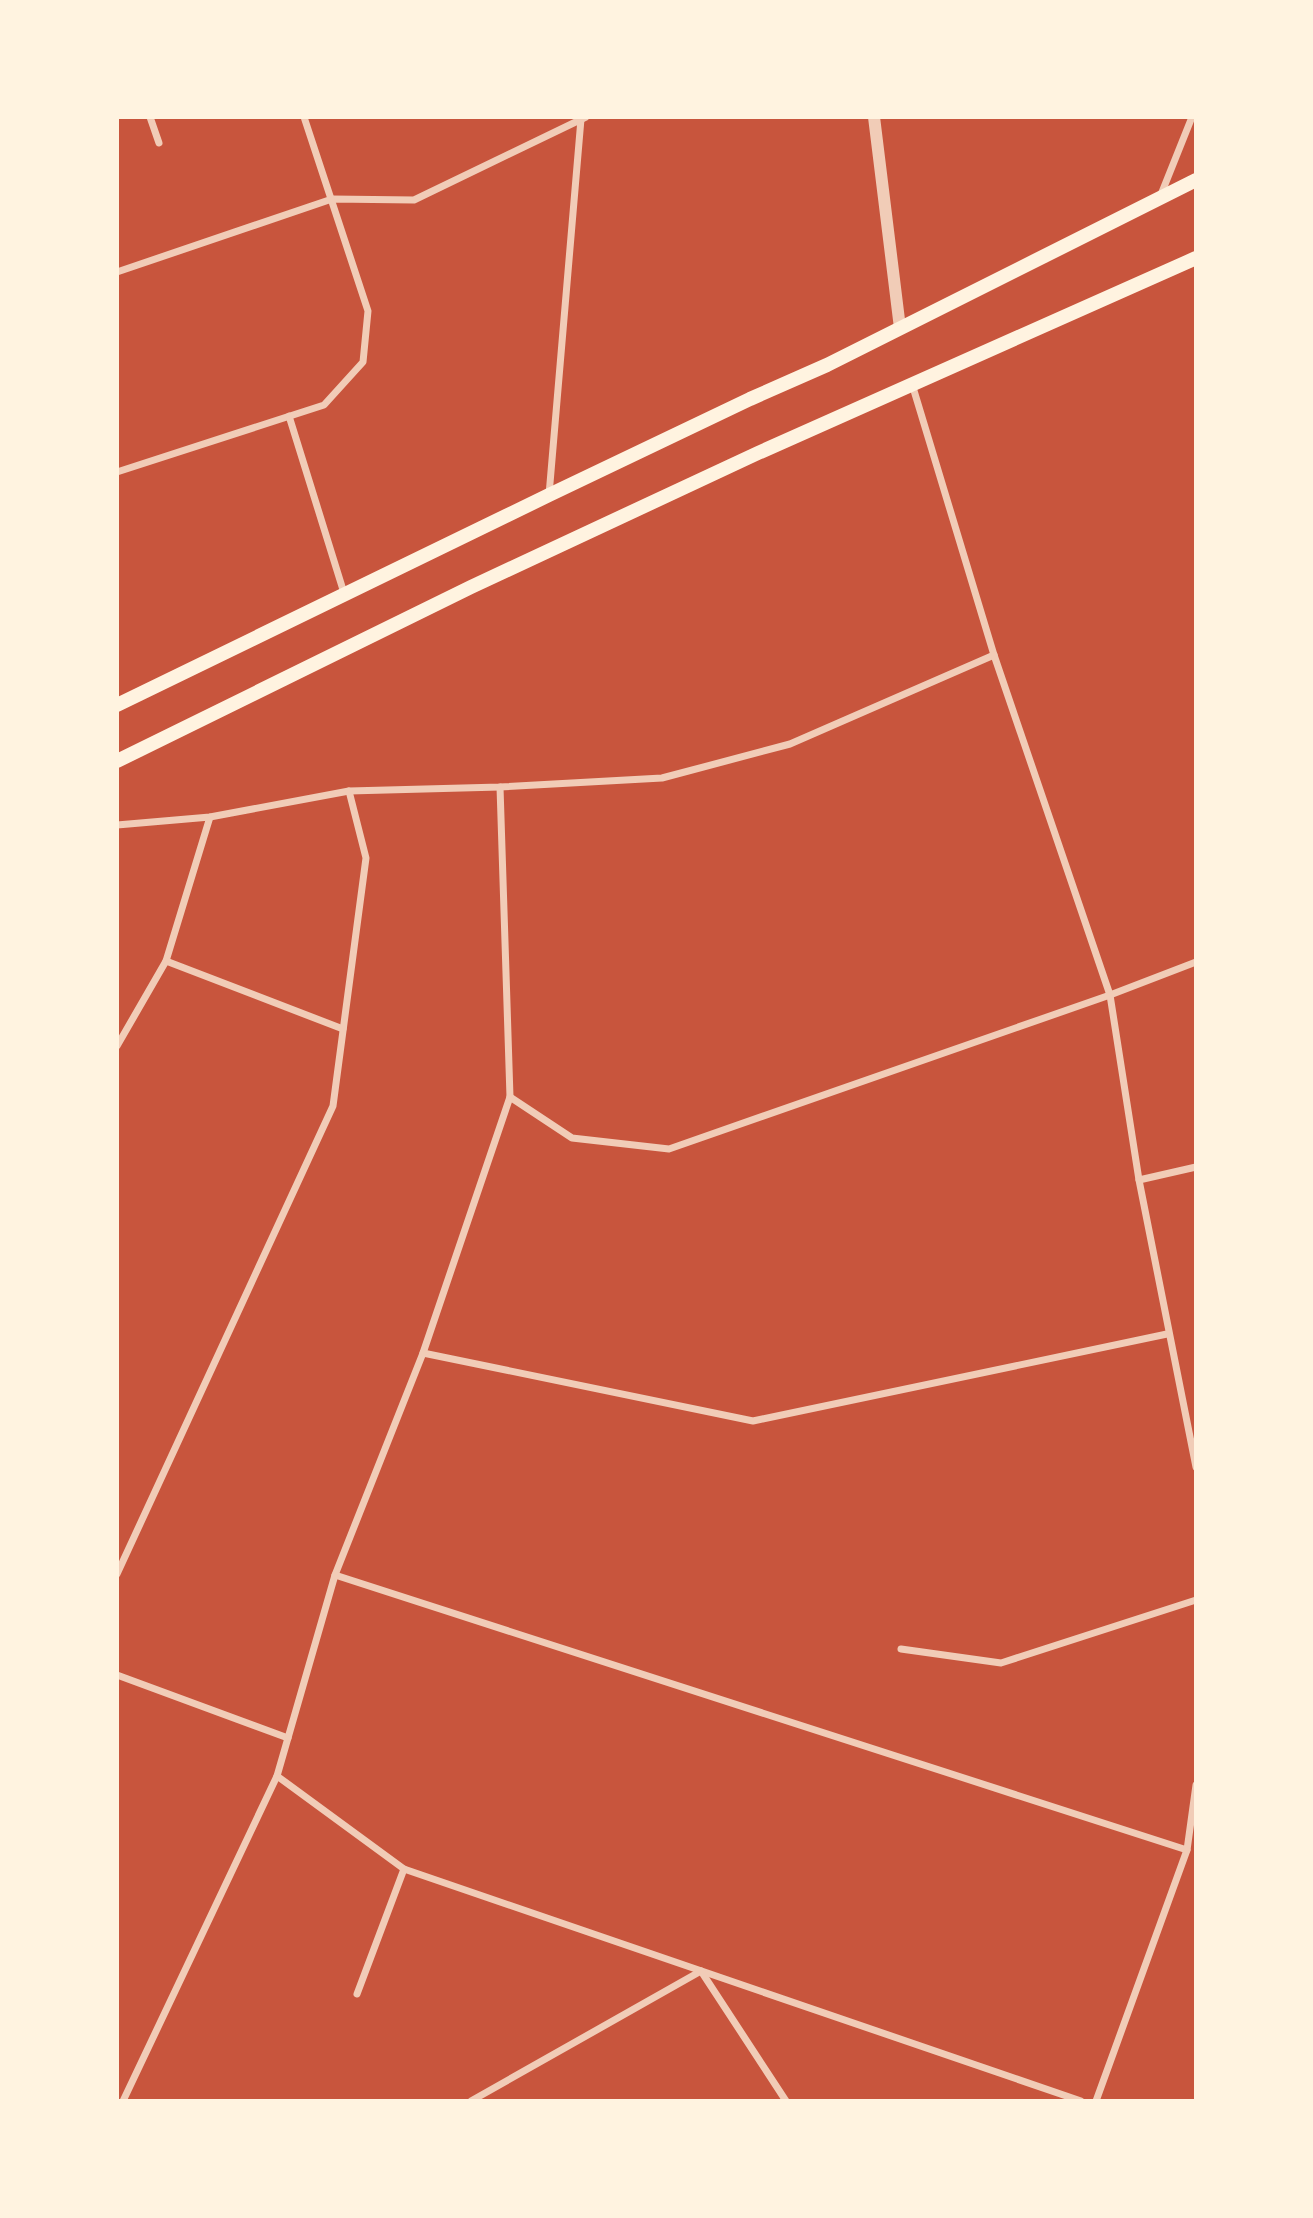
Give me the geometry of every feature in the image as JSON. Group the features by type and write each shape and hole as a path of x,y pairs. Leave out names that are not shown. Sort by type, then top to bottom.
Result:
{"main road":[{"path":"117,705 344,593 900,328 1196,180"},
{"path":"117,761 483,581 912,384 1196,258"}],"street":[{"path":"150,117 159,143"},
{"path":"117,472 324,405 363,362 368,311 304,117"},
{"path":"874,117 900,328"},
{"path":"1160,197 1192,117"},
{"path":"117,272 332,199 414,201 584,118"},
{"path":"549,495 584,118"},
{"path":"912,384 994,654 1110,995 1167,1334 1196,1466"},
{"path":"289,416 344,593"},
{"path":"117,825 209,817 349,790 500,787 662,778 790,744 994,654"},
{"path":"123,2101 277,1776 335,1574 423,1353 510,1097 500,787"},
{"path":"117,1574 333,1106 366,858 349,790"},
{"path":"117,1046 166,961 209,817"},
{"path":"166,961 343,1030"},
{"path":"510,1097 572,1138 669,1149 1110,995 1196,962"},
{"path":"1139,1180 1196,1167"},
{"path":"423,1353 753,1421 1167,1334"},
{"path":"335,1574 1187,1850"},
{"path":"901,1649 1001,1663 1196,1600"},
{"path":"117,1675 288,1738"},
{"path":"277,1776 404,1869 1081,2101"},
{"path":"1096,2101 1187,1850 1196,1784"},
{"path":"357,1994 404,1869"},
{"path":"471,2101 701,1971"},
{"path":"701,1971 786,2101"}]}
